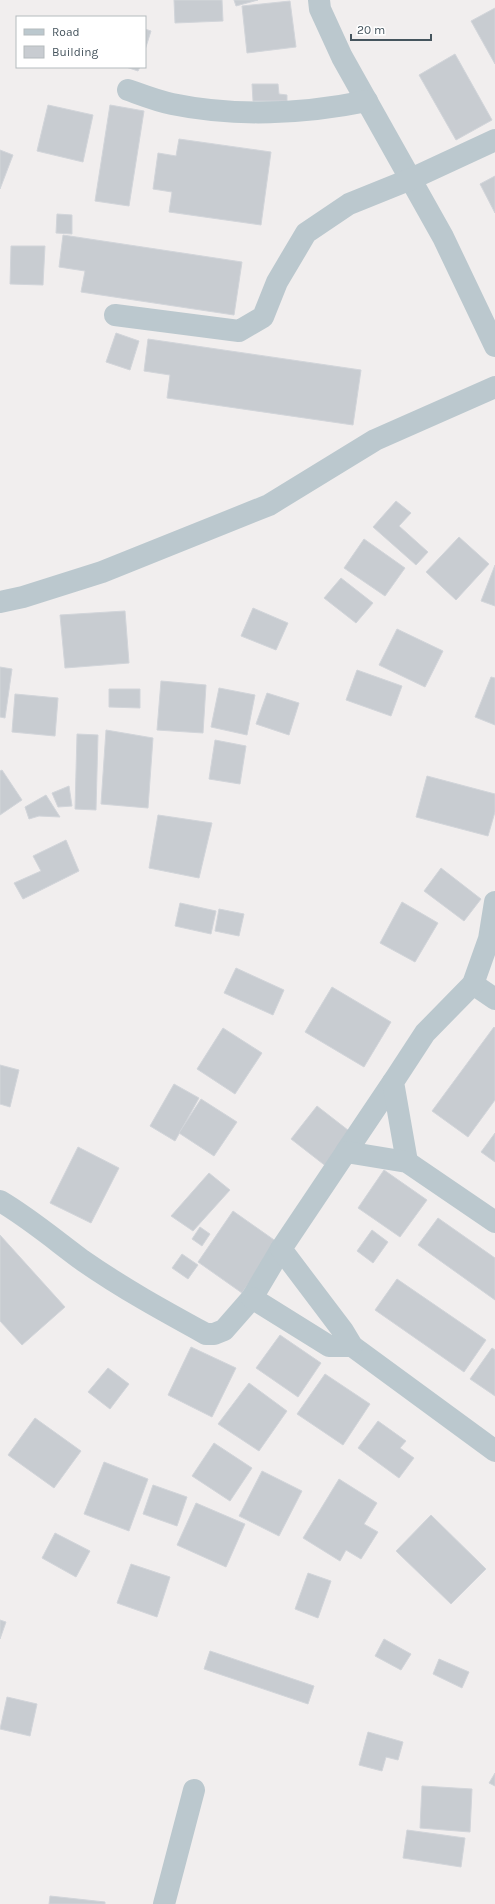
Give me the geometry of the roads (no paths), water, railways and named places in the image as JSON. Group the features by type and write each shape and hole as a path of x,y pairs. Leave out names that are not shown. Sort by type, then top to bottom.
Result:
{"street":[{"path":"319,0 320,9 342,57 443,237 495,346"},
{"path":"128,90 171,104 217,110 267,112 333,108 367,100"},
{"path":"114,315 239,331 263,316 277,282 306,233 349,204 411,179 495,140"},
{"path":"0,602 23,597 102,572 269,505 375,440 495,387"},
{"path":"0,1201 19,1212 101,1272 206,1334 214,1334 224,1330 252,1298 281,1249 425,1033 473,984 489,939 495,902"},
{"path":"473,984 495,999"},
{"path":"393,1082 407,1162"},
{"path":"346,1152 407,1162 495,1222"},
{"path":"281,1249 343,1331 352,1346 495,1451"},
{"path":"252,1298 330,1346 352,1346"},
{"path":"164,1904 194,1790"}]}
